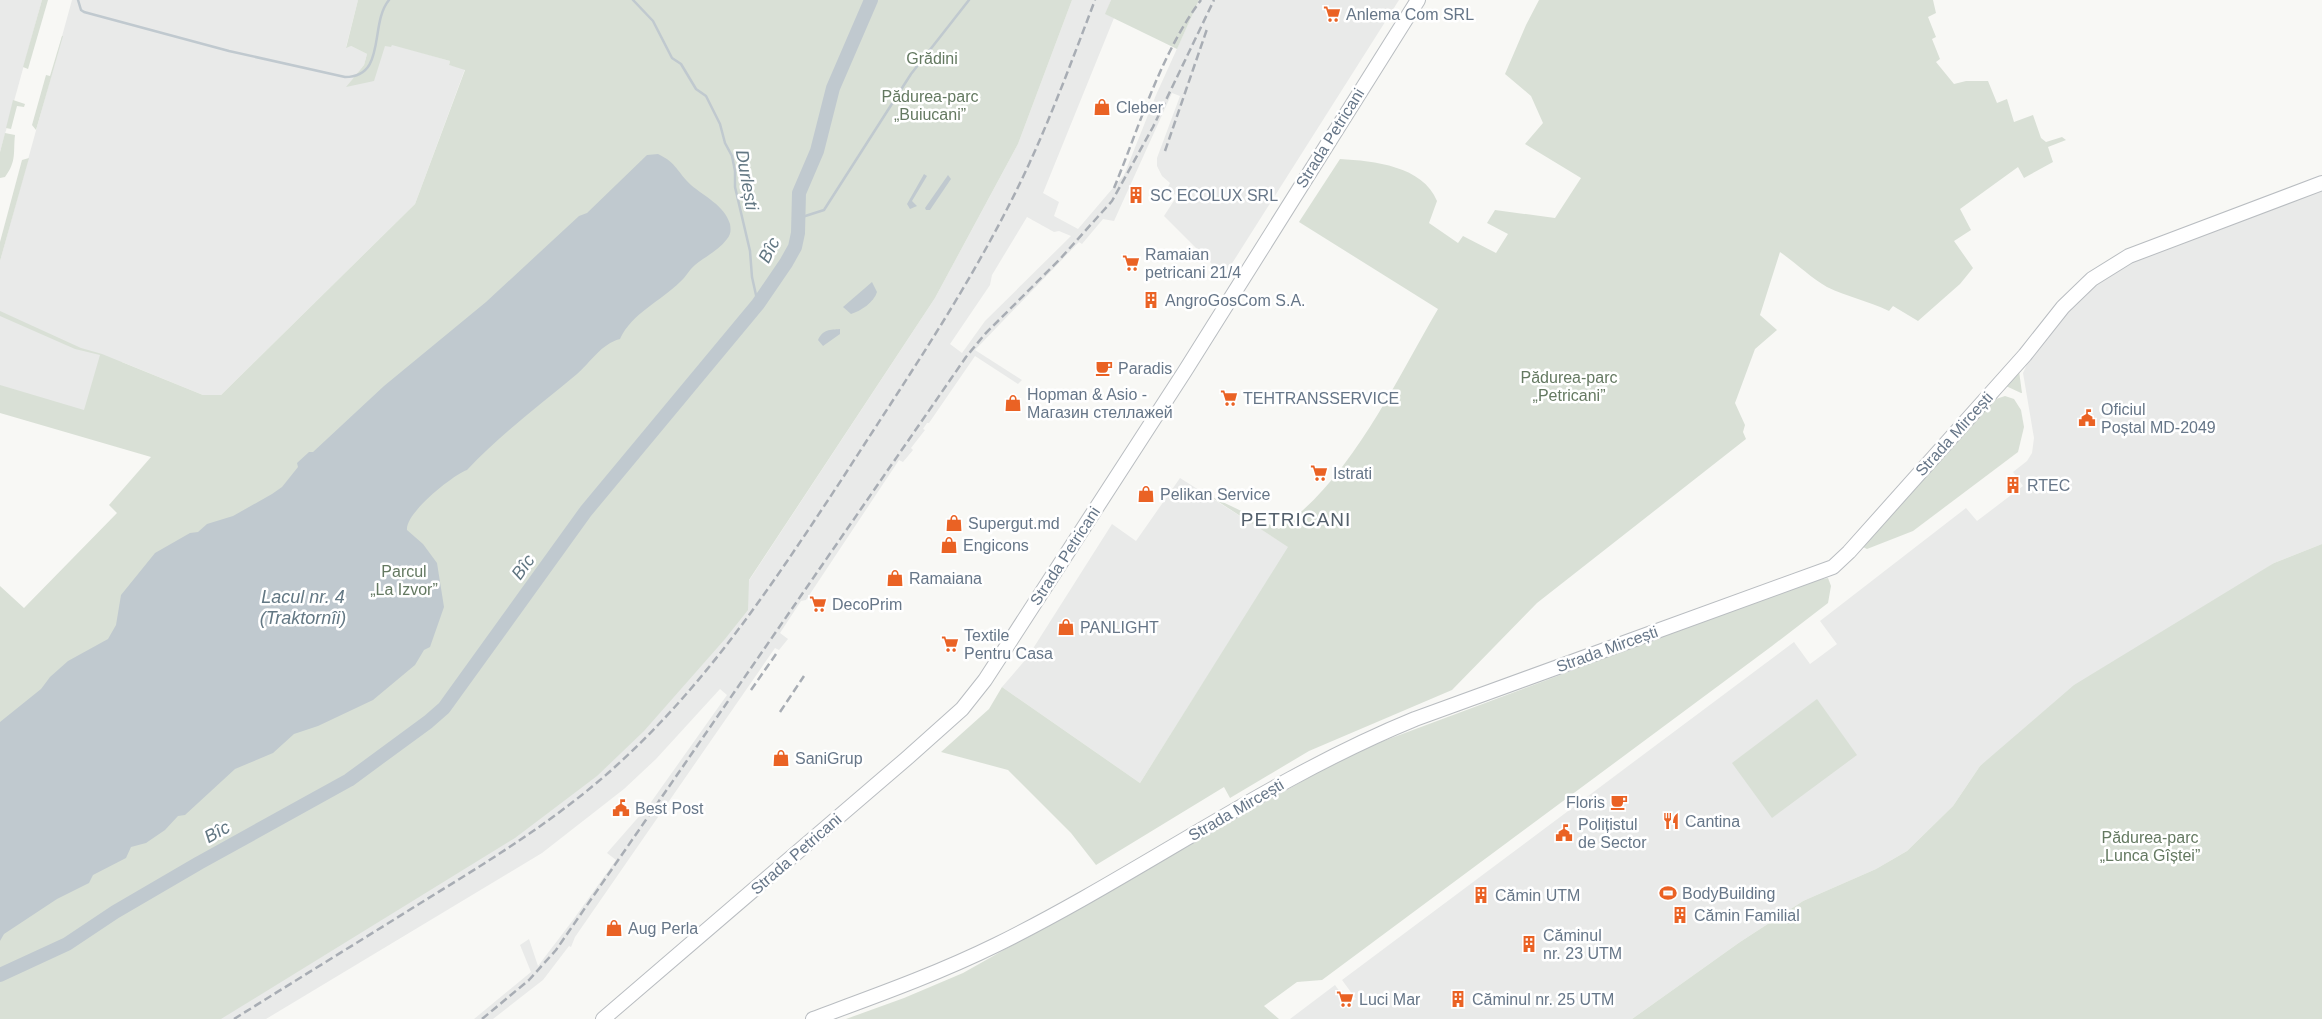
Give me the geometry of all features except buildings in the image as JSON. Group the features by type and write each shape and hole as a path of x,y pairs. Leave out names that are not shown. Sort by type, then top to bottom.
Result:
{"main road":[{"name":"Strada Petricani","path":"603,1019 906,760 962,709 985,680 1185,371 1418,0"},
{"name":"Strada Mircești","path":"813,1019 913,981 995,945 1073,904 1300,773 1365,740 1424,716 1832,567 1849,552 1992,392 2063,308 2092,280 2129,256 2322,183"}],"shaded area":[{"path":"0,0 42,0 0,152"},
{"path":"72,0 358,0 346,47 351,46 367,54 364,65 347,86 385,45 392,44 450,61 449,65 465,69 415,204 221,395 203,395 122,362 103,430 0,400 0,261"},
{"path":"1072,0 1111,0 1106,14 1114,18 1043,193 1059,202 1054,216 1078,229 1124,175 1156,95 1199,0 1399,0 1224,276 1164,216 1177,196 1167,189 1170,183 1162,176 1157,166 1157,158 1180,96 1172,93 1114,221 1103,219 1082,244 1079,242 975,350 1022,380 1018,384 975,356 923,429 925,430 911,448 913,450 903,462 899,460 806,600 801,601 780,633 788,639 779,650 775,648 575,937 571,947 569,946 543,980 493,1019 474,1019 531,972 520,945 529,939 538,966 573,920 616,860 607,853 649,805 727,695 720,689 656,759 624,789 542,853 266,1019 205,1019 748,582 935,298 1018,144","holes":["1027,217 1054,232 1059,231 1071,236 985,321 962,353 950,344 990,285 992,275"]},
{"path":"2322,186 2322,544 2274,563 1980,766 1953,806 1907,851 1876,869 1803,901 1740,942 1632,1019 1290,1019 1335,985 1348,1003 1356,999 1342,980 1794,642 1810,664 1837,644 1820,621 1966,508 1977,521 2023,486 2013,472 2027,461 2032,453 2034,438 2023,373 2034,349 2096,281 2122,265"},
{"path":"1180,478 1289,547 1140,783 1002,687 1027,658 1112,524 1136,541"}],"green space":[{"path":"42,0 48,0 28,69 23,67"},
{"name":"Parcul „La Izvor”","path":"358,0 1072,0 1018,144 935,298 749,580 748,610 644,731 597,776 515,838 221,1019 0,1019 0,586 24,608 117,513 109,505 151,457 0,413 0,385 84,410 100,355 75,349 0,316 0,311 81,348 102,354 203,395 221,395 415,204 465,70 449,65 450,61 392,45 391,47 385,46 374,81 346,87 364,65 367,54 351,46 346,48"},
{"path":"1111,0 1199,0 1177,49 1105,14"},
{"name":"Pădurea-parc „Petricani”","path":"1539,0 1933,0 1936,13 1928,17 1936,37 1932,39 1940,59 1936,62 1954,84 1966,81 1988,81 1997,103 2007,99 2014,122 2033,115 2041,138 2046,142 2062,137 2066,140 2048,147 2053,162 2024,178 2018,167 1960,209 1971,230 1954,241 1973,268 1960,284 1918,321 1893,306 1889,311 1827,287 1780,252 1760,315 1777,330 1755,349 1735,403 1745,425 1743,432 1746,439 1537,603 1452,690 1309,751 1230,798 1224,787 1096,865 1071,833 1008,770 941,752 989,709 1002,687 1140,783 1288,547 1208,495 1279,529 1304,509 1328,485 1349,458 1388,398 1438,309 1299,222 1340,159 1382,164 1409,173 1421,180 1430,189 1437,201 1429,223 1458,243 1463,236 1496,253 1508,234 1487,223 1495,210 1555,218 1581,178 1525,144 1543,123 1531,96 1505,74"},
{"path":"62,36 36,130 32,125 46,75 50,76"},
{"path":"13,100 25,104 24,107 17,106 11,129 6,128"},
{"path":"5,133 15,135 14,156 9,171 5,177 0,178 0,152"},
{"path":"29,158 0,261 0,242 22,160"},
{"path":"2019,371 2022,393 2006,386"},
{"path":"2005,396 2014,399 2021,410 2024,427 2018,452 1913,531 1867,549 1863,547 1996,399"},
{"name":"Pădurea-parc „Lunca Gîștei”","path":"2322,544 2322,1019 1632,1019 1740,942 1803,901 1876,869 1907,851 1953,806 1980,766 2074,685 2274,563"},
{"path":"1828,578 1831,586 1828,603 1772,646 1322,980 1297,982 1264,1006 1279,1019 846,1019 904,998 963,973 1354,752 1811,581"},
{"path":"1817,699 1857,755 1772,818 1732,763"}],"water":[{"name":"Lacul nr. 4 (Traktornîi)","path":"658,154 673,164 691,185 719,206 730,224 731,230 729,235 724,243 693,267 672,289 639,315 625,330 620,339 613,341 602,349 577,374 507,432 467,470 441,487 414,514 408,523 407,530 423,544 437,563 444,607 430,647 424,650 415,665 373,700 318,726 294,734 273,753 235,769 185,815 178,816 165,830 146,843 131,847 126,858 93,875 89,883 57,899 4,934 0,941 0,722 41,689 50,677 68,661 108,639 116,625 121,595 155,553 190,533 198,532 207,524 233,516 282,487 298,467 297,463 309,452 313,452 384,386 486,302 579,216 587,213 647,155"},
{"path":"924,174 927,176 912,201 917,206 910,209 907,204"},
{"path":"948,175 951,179 930,210 926,210 925,208"},
{"path":"872,282 877,292 867,306 851,314 843,307"},
{"path":"840,329 840,334 823,346 818,340 825,332"}],"waterway":[{"path":"78,0 81,10 84,12 229,51 345,77 358,75 367,68 372,59 383,10 389,0"},
{"name":"Durlești","path":"633,0 653,21 672,58 681,64 696,89 706,96 720,124 725,143 732,156 735,171 735,187 750,251 752,277 758,304"},
{"name":"Bîc","path":"0,975 67,944 115,912 199,863 349,780 444,708 586,511 758,304 786,263 795,247 798,233 799,193 817,151 833,88 871,0"},
{"path":"799,218 824,210 911,74 969,0"}],"railway":[{"path":"234,1019 474,870 520,840 586,792 642,741 706,671 762,597 816,519 928,346 969,278 1007,209 1032,158 1095,0"},
{"path":"1114,188 1162,67 1187,21 1201,0"},
{"path":"482,1019 529,980 556,950 966,357 985,334 1060,259 1112,201 1153,127 1214,0"},
{"path":"1165,151 1207,29"},
{"path":"751,690 776,654"},
{"path":"780,712 804,676"}],"place":[{"name":"Anlema Com SRL","path":"1332,14"},
{"name":"Cleber","path":"1102,107"},
{"name":"SC ECOLUX SRL","path":"1136,195"},
{"name":"Ramaian petricani 21/4","path":"1131,263"},
{"name":"AngroGosCom S.A.","path":"1151,300"},
{"name":"Paradis","path":"1104,368"},
{"name":"TEHTRANSSERVICE","path":"1229,398"},
{"name":"Hopman & Asio - Магазин стеллажей","path":"1013,403"},
{"name":"Oficiul Poștal MD-2049","path":"2087,418"},
{"name":"Istrati","path":"1319,473"},
{"name":"RTEC","path":"2013,485"},
{"name":"Pelikan Service","path":"1146,494"},
{"name":"Supergut.md","path":"954,523"},
{"name":"Engicons","path":"949,545"},
{"name":"Ramaiana","path":"895,578"},
{"name":"DecoPrim","path":"818,604"},
{"name":"PANLIGHT","path":"1066,627"},
{"name":"Textile Pentru Casa","path":"950,644"},
{"name":"SaniGrup","path":"781,758"},
{"name":"Floris","path":"1619,802"},
{"name":"Best Post","path":"621,808"},
{"name":"Cantina","path":"1671,821"},
{"name":"Polițistul de Sector","path":"1564,833"},
{"name":"BodyBuilding","path":"1668,893"},
{"name":"Cămin UTM","path":"1481,895"},
{"name":"Cămin Familial","path":"1680,915"},
{"name":"Aug Perla","path":"614,928"},
{"name":"Căminul nr. 23 UTM","path":"1529,944"},
{"name":"Luci Mar","path":"1345,999"},
{"name":"Căminul nr. 25 UTM","path":"1458,999"}],"district":[{"name":"PETRICANI","path":"1296,519"}],"park label":[{"name":"Grădini","path":"932,58"},
{"name":"Pădurea-parc „Buiucani”","path":"930,105"}]}
